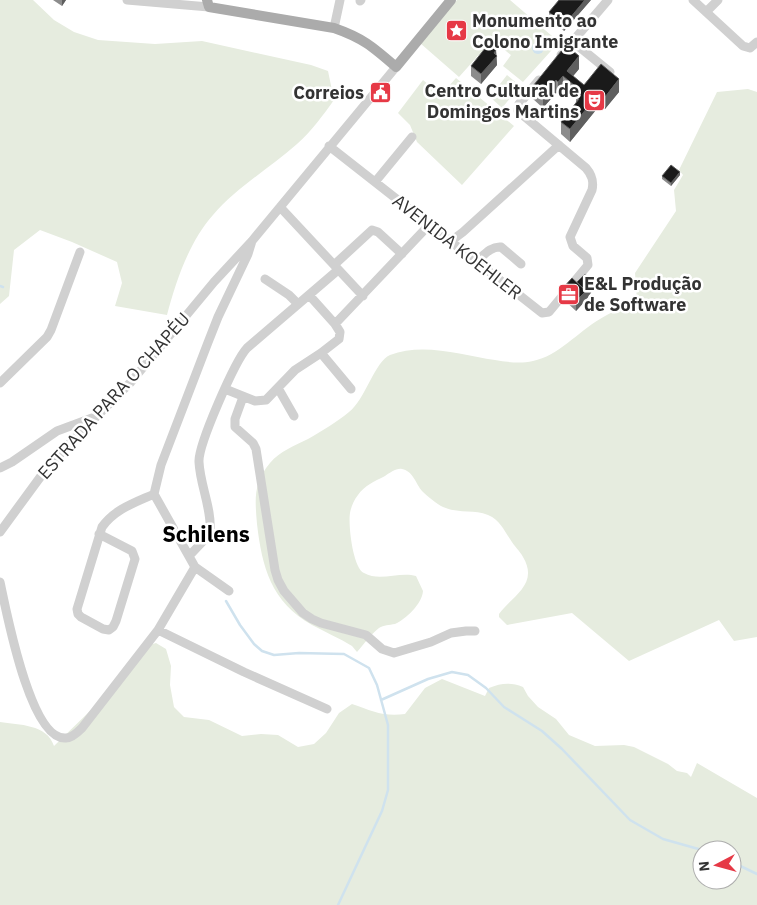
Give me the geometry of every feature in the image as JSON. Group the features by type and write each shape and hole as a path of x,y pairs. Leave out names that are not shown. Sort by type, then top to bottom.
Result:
{"main road":[{"path":"208,4 334,28 368,43 396,67 451,0"}],"street":[{"path":"127,0 208,4"},
{"path":"334,28 340,0"},
{"path":"451,241 559,145 520,113 517,109 518,104 608,0"},
{"path":"693,0 743,46 750,48 757,42"},
{"path":"706,12 718,0"},
{"path":"572,41 610,73"},
{"name":"ESTRADA PARA O CHAPÉU","path":"0,532 44,472 95,417 131,382 214,282 252,241 396,67"},
{"path":"375,182 412,137"},
{"name":"AVENIDA KOEHLER","path":"330,146 542,314 552,310 586,269 588,262 587,258 572,246 570,237 592,190 592,175 559,145"},
{"path":"280,207 363,296"},
{"path":"335,324 430,224"},
{"path":"189,556 208,536 210,531 199,460 204,441 225,389 244,352 309,295 372,230 378,232 402,254"},
{"path":"230,591 195,567 154,494 161,464 196,372 252,241"},
{"path":"477,261 491,249 498,246 521,264"},
{"path":"0,384 47,337 80,252"},
{"path":"265,279 289,295 298,304"},
{"path":"225,389 255,401 263,401 294,370 321,353 338,339 340,332 335,324 309,295"},
{"path":"321,353 351,388"},
{"path":"278,388 294,416"},
{"path":"243,397 235,427 236,430 253,443 256,449 270,544 278,580 284,591 303,613 321,623 366,635 382,649 394,653 431,642 451,633 475,631"},
{"path":"0,468 12,462 57,431 95,417"},
{"path":"100,534 132,551 135,560 116,621 109,630 81,617 77,612 102,527 108,518 127,506 154,494"},
{"path":"0,582 14,646 34,706 43,722 58,737 65,739 82,728 158,630 195,567"},
{"path":"158,630 244,672 327,709"}],"shaded area":[{"path":"0,0 33,0 54,20 74,32 98,40 155,44 202,41 311,65 328,71 334,100 302,139 287,153 232,195 213,215 197,237 184,262 167,315 115,306 122,283 117,262 40,230 14,250 9,296 0,304"},
{"path":"457,0 510,0 559,42 523,82 503,66 511,55 492,40 459,77 420,43"},
{"path":"507,75 520,86 502,108 490,97"},
{"path":"456,78 514,126 462,185 417,142 410,125 398,113 423,80 441,95"},
{"path":"748,89 757,92 757,637 734,641 719,620 629,661 572,613 507,625 499,617 499,614 526,582 528,575 527,566 522,555 496,519 483,513 443,507 422,491 409,472 402,469 393,471 363,489 353,504 350,513 350,527 354,555 360,569 370,576 377,577 416,576 423,591 417,606 399,622 379,628 357,652 352,646 298,616 278,594 271,582 262,555 257,524 256,492 264,470 283,452 319,433 349,412 360,399 380,365 390,355 403,351 429,350 509,362 533,361 551,354 600,319 637,301 635,273 676,211 674,190 683,175 679,170 717,92"},
{"path":"156,643 166,649 171,666 170,685 174,707 184,717 209,720 242,736 278,735 298,747 314,744 326,733 339,713 352,704 384,714 398,715 405,714 425,688 442,679 485,696 489,688 498,685 519,685 523,687 538,707 556,719 569,735 595,746 624,745 634,747 668,764 677,771 687,773 691,777 697,763 757,798 757,905 0,905 0,722 24,725 39,730 45,733 54,746 92,709 126,671 139,648"}],"water":[{"path":"538,42 544,48 538,54 532,48"}],"building":[{"path":"559,0 585,0 564,25 549,12"},
{"path":"566,45 579,56 567,71 584,85 601,64 619,79 605,97 600,92 570,129 561,122 579,99 576,97 581,91 563,76 558,82 556,80 543,95 533,86"},
{"path":"492,46 496,50 494,53 497,56 481,74 471,66 486,47 489,49"},
{"path":"671,165 680,172 671,183 662,176"},
{"path":"585,274 594,282 586,293 577,282"},
{"path":"572,278 586,291 576,301 562,289"}],"waterway":[{"path":"226,601 240,625 254,644 262,651 274,655 299,653 344,654 369,668 377,685 388,725 388,790 382,811 338,905"},
{"path":"381,700 428,679 452,672 468,675 486,688 504,707 542,731 562,749 630,820 663,839 692,847"},
{"path":"742,867 757,874"}],"place":[{"name":"Monumento ao Colono Imigrante","path":"456,31"},
{"name":"Correios","path":"380,93"},
{"name":"Centro Cultural de Domingos Martins","path":"595,101"},
{"name":"E&L Produção de Software","path":"568,294"}],"district":[{"name":"Schilens","path":"206,534"}]}
